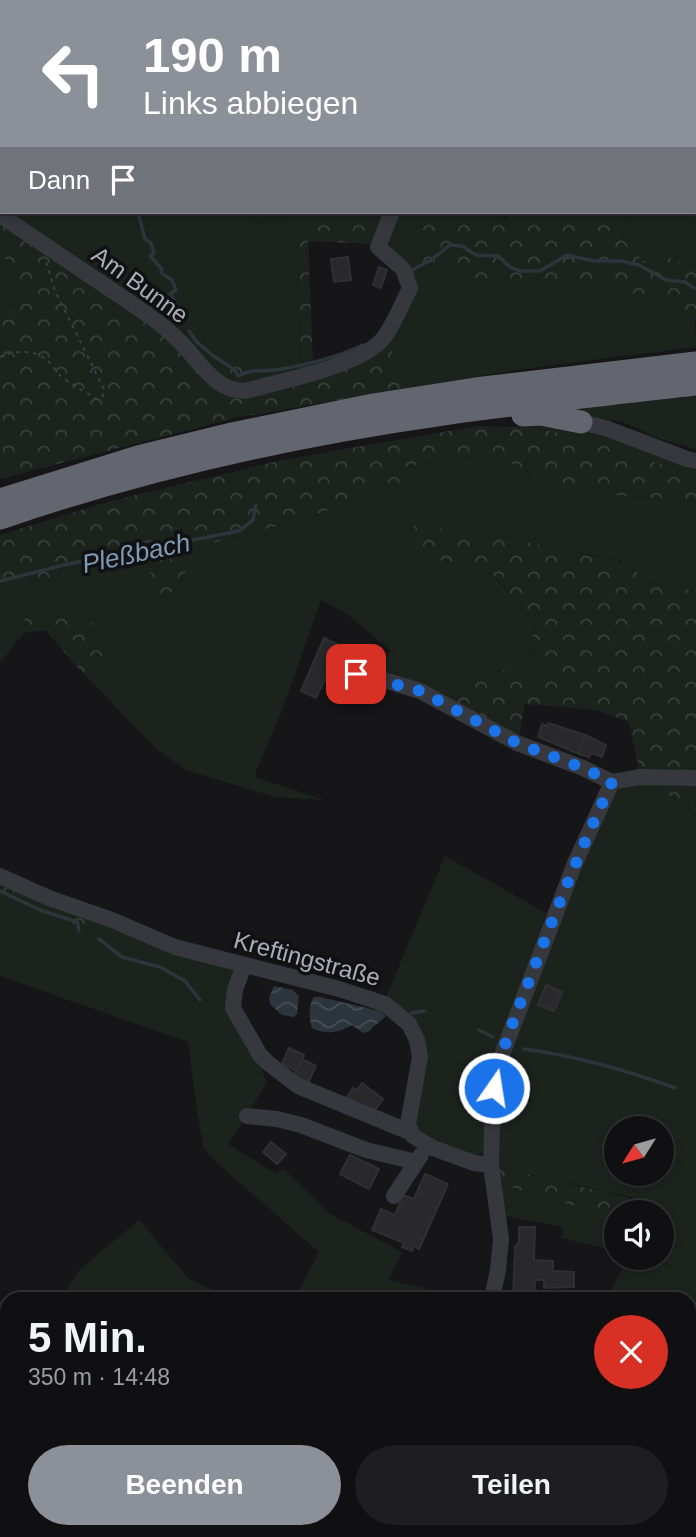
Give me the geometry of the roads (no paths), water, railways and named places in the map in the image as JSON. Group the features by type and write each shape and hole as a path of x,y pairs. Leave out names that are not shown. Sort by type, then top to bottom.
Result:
{"highway":[{"path":"0,500 138,457 232,434 373,405 475,389 696,363"},
{"path":"0,518 127,480 289,442 442,414 696,384"},
{"path":"442,414 541,414 581,422"}],"street":[{"name":"Am Bunne","path":"0,215 39,239 171,332 211,377 233,391 246,391 342,364 361,355 383,339 410,288 403,269 378,247 391,214"},
{"path":"581,422 696,461"},
{"path":"341,671 371,676 421,691 517,743 612,782 639,777 696,778"},
{"path":"493,1292 501,1238 491,1165 494,1088 498,1065 575,863 612,782"},
{"name":"Kreftingstraße","path":"0,876 175,947 339,989 385,1004 409,1024 417,1040 420,1057 408,1124 412,1133"},
{"path":"244,965 234,990 233,1007 260,1055 291,1083 412,1133 429,1146 474,1164 491,1165"},
{"path":"247,1116 300,1125 366,1150 415,1162"},
{"path":"394,1196 415,1162 429,1146"}],"water":[{"path":"274,986 293,990 299,996 297,1014 294,1017 282,1015 270,1004 269,997"},
{"path":"314,997 380,1011 386,1016 370,1031 363,1033 352,1025 342,1030 322,1032 312,1028 311,1024 310,1008"}],"waterway":[{"path":"139,214 145,239 151,243 154,253 150,256 162,269 161,273 172,280 176,290 170,294 183,313 183,321"},
{"name":"Pleßbach","path":"412,275 412,270 450,245 462,246 476,255 498,256 510,267 520,271 540,271 567,255 594,261 621,261 639,265 666,280 685,282 694,288"},
{"name":"Pleßbach","path":"189,331 196,341 235,370 238,376 313,362 363,345"},
{"name":"Pleßbach","path":"0,581 68,564 239,531 253,520 256,505"},
{"path":"0,891 40,910 77,922 79,930"},
{"path":"99,939 122,957 160,967 185,981 200,1000"},
{"path":"411,1013 424,1011"},
{"path":"479,1030 493,1037"},
{"path":"524,1049 601,1064 675,1088"}]}
